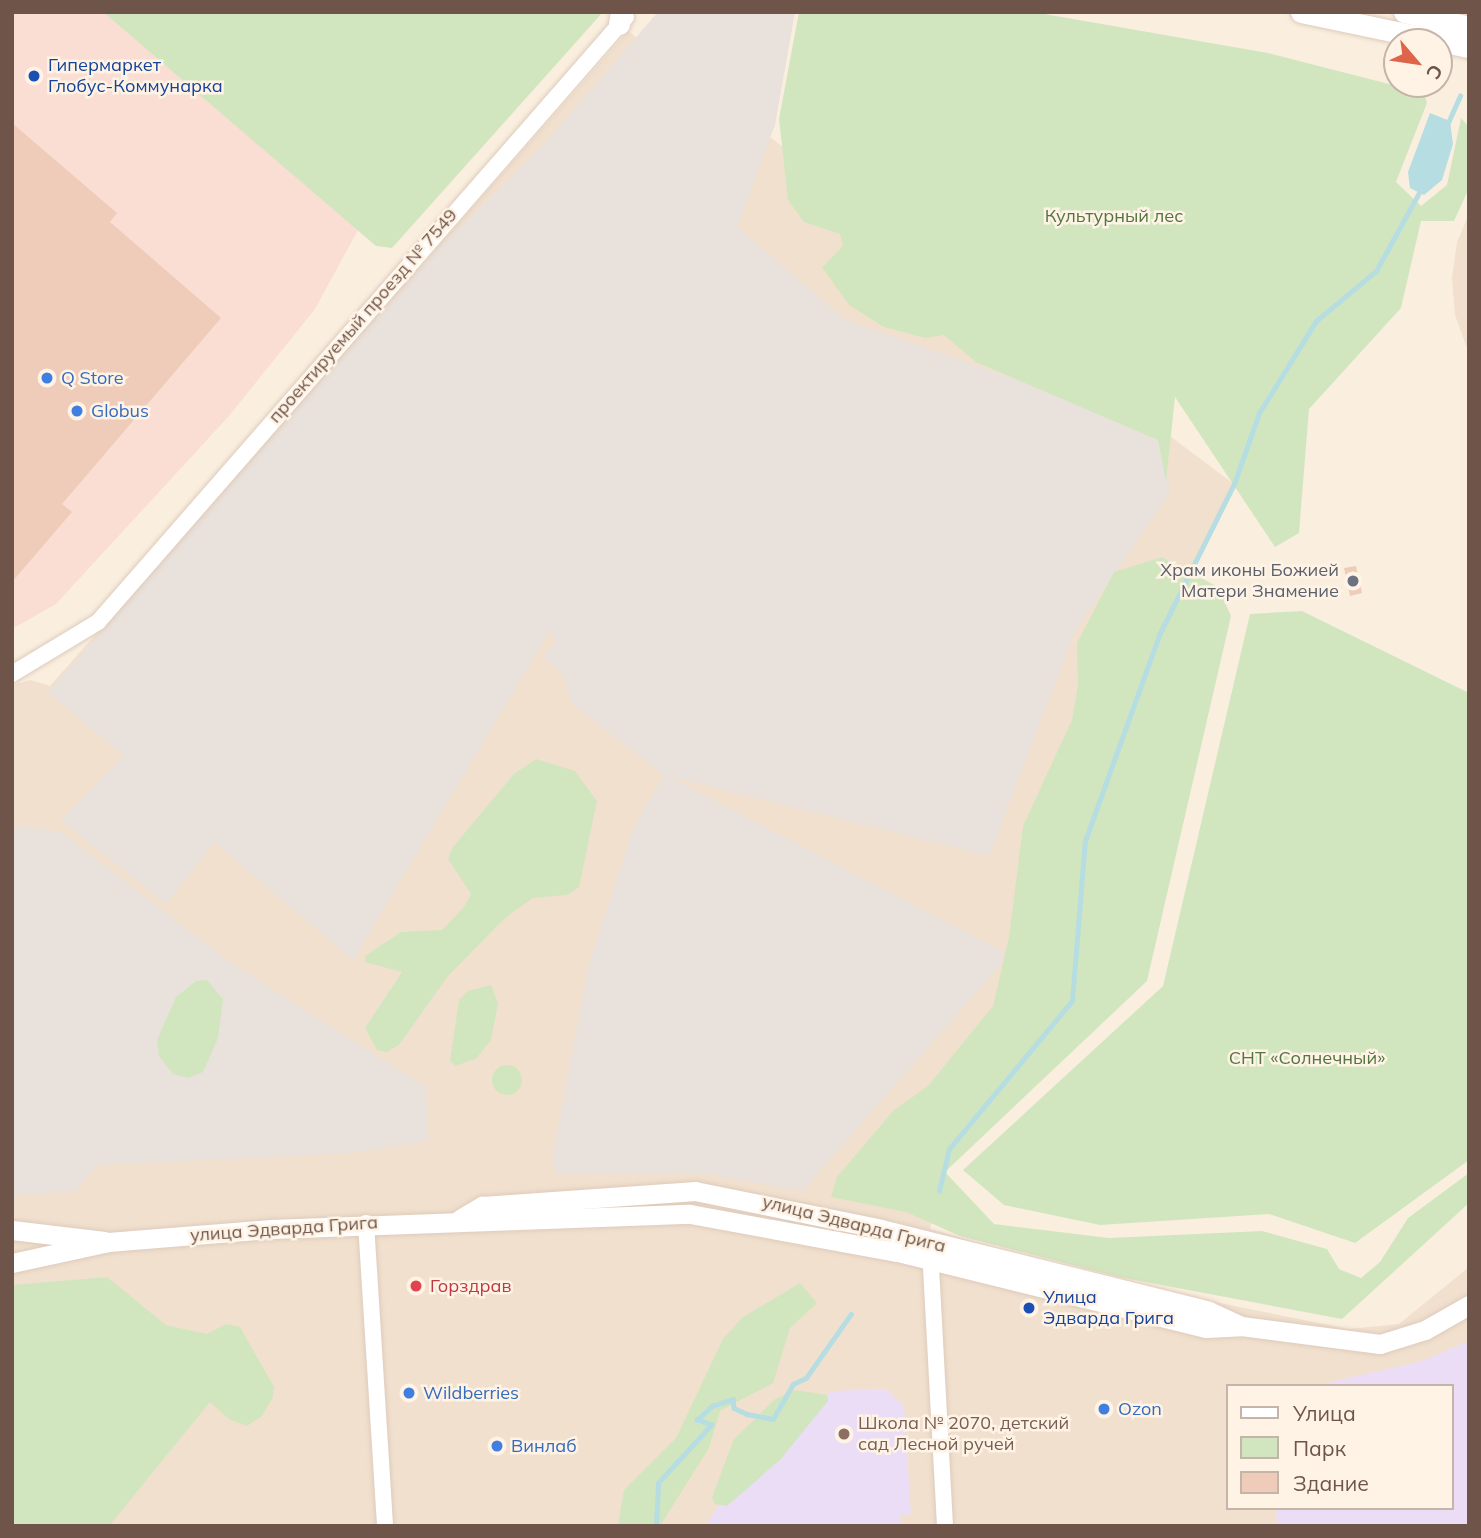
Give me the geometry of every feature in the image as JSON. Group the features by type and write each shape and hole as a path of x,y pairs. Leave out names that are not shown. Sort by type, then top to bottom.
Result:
{"main road":[{"path":"1301,12 1469,47"},
{"path":"1404,12 1469,27"}],"street":[{"name":"проектируемый проезд № 7549","path":"12,674 98,622 623,16"},
{"name":"улица Эдварда Грига","path":"12,1263 108,1242 366,1223 460,1219 482,1206 615,1193 695,1191 769,1202 930,1252 1206,1328 1241,1326 1380,1344 1425,1330 1469,1305"},
{"path":"366,1223 385,1526"},
{"name":"улица Эдварда Грига","path":"12,1230 108,1242"},
{"path":"930,1252 945,1526"}],"shaded area":[{"name":"Globus","path":"12,12 103,12 358,230 315,309 228,417 56,604 12,629"},
{"path":"658,12 795,12 775,125 737,227 846,320 1158,429 1170,493 1075,631 989,856 668,776 1009,955 802,1191 701,1173 556,1174 552,1161 588,967 633,829 664,775 571,703 564,676 543,656 555,642 551,629 353,960 214,842 166,904 61,820 124,756 48,692 435,252 543,145"},
{"path":"628,31 1234,484 1159,635 949,1149 930,1229 1110,1281 1349,1329 1399,1324 1469,1267 1469,1526 12,1526 12,685 31,680 50,686"},
{"path":"1469,214 1469,354 1455,315 1452,278 1457,242"},
{"path":"12,825 61,832 231,963 426,1087 429,1141 352,1153 98,1165 75,1191 12,1195"},
{"path":"1469,1341 1469,1526 1277,1526 1276,1510 1453,1510 1453,1384 1322,1384 1422,1361"},
{"name":"Школа № 2070, детский сад Лесной ручей","path":"886,1389 904,1406 911,1514 900,1515 901,1526 705,1526 748,1462 832,1391"}],"green space":[{"path":"103,12 603,12 392,248 376,246"},
{"name":"Культурный лес","path":"799,12 1033,12 1268,53 1383,82 1383,98 1426,98 1427,103 1396,182 1421,206 1447,185 1461,118 1469,127 1469,188 1454,221 1421,221 1401,308 1309,409 1299,533 1275,547 1175,397 1166,482 1158,440 976,362 944,335 925,338 884,327 849,305 822,267 843,246 840,234 804,222 788,200 779,119"},
{"path":"1162,557 1218,587 1231,616 1147,981 945,1172 994,1224 1109,1238 1262,1231 1327,1249 1339,1269 1361,1278 1380,1262 1408,1218 1469,1173 1469,1203 1342,1319 1119,1277 960,1236 906,1212 831,1197 837,1177 893,1111 928,1086 993,1006 1009,937 1023,826 1072,720 1078,685 1077,643 1114,572"},
{"name":"СНТ «Солнечный»","path":"1302,611 1469,693 1469,1160 1355,1243 1269,1214 1100,1225 1004,1205 963,1170 1163,986 1250,614"},
{"path":"536,759 575,771 597,801 579,887 567,895 533,898 506,917 448,976 399,1045 387,1052 377,1050 365,1028 402,972 365,962 365,956 401,932 442,930 464,907 471,894 448,859 453,847 514,774"},
{"path":"207,980 223,999 218,1038 203,1072 188,1078 173,1074 159,1056 157,1040 176,997 196,981"},
{"path":"491,985 498,1003 491,1040 477,1058 456,1066 450,1061 459,1000 468,991"},
{"path":"507,1065 518,1069 522,1080 518,1091 507,1095 496,1091 492,1080 496,1069"},
{"path":"107,1277 166,1325 207,1334 226,1324 240,1327 274,1387 273,1397 262,1416 247,1426 229,1419 210,1402 109,1526 12,1526 12,1285"},
{"path":"800,1283 817,1303 790,1328 773,1383 720,1411 709,1448 660,1526 618,1526 624,1490 676,1438 723,1339 743,1317"},
{"path":"795,1390 827,1395 828,1401 780,1460 727,1506 715,1504 712,1497 734,1439 775,1399"}],"water":[{"path":"1430,113 1450,121 1453,144 1442,180 1424,195 1410,188 1408,172"}],"building":[{"name":"Globus","path":"12,123 117,213 110,222 221,318 62,504 72,512 12,582"},
{"name":"Храм иконы Божией Матери Знамение","path":"1356,566 1362,593 1350,596 1344,568"}],"waterway":[{"path":"1447,125 1460,96"},
{"path":"939,1191 949,1149 1072,1001 1085,841 1159,635 1234,484 1259,413 1316,321 1376,271 1420,191"},
{"path":"656,1526 658,1483 711,1425 697,1420 712,1406 733,1399 734,1408 747,1414 773,1419 793,1384 806,1378 851,1314"}],"place":[{"name":"Гипермаркет Глобус-Коммунарка","path":"34,76"},
{"name":"Q Store","path":"47,378"},
{"name":"Globus","path":"77,411"},
{"name":"Храм иконы Божией Матери Знамение","path":"1353,581"},
{"name":"Горздрав","path":"416,1286"},
{"name":"Улица Эдварда Грига","path":"1029,1308"},
{"name":"Wildberries","path":"409,1393"},
{"name":"Ozon","path":"1104,1409"},
{"name":"Школа № 2070, детский сад Лесной ручей","path":"844,1434"},
{"name":"Винлаб","path":"497,1446"}]}
